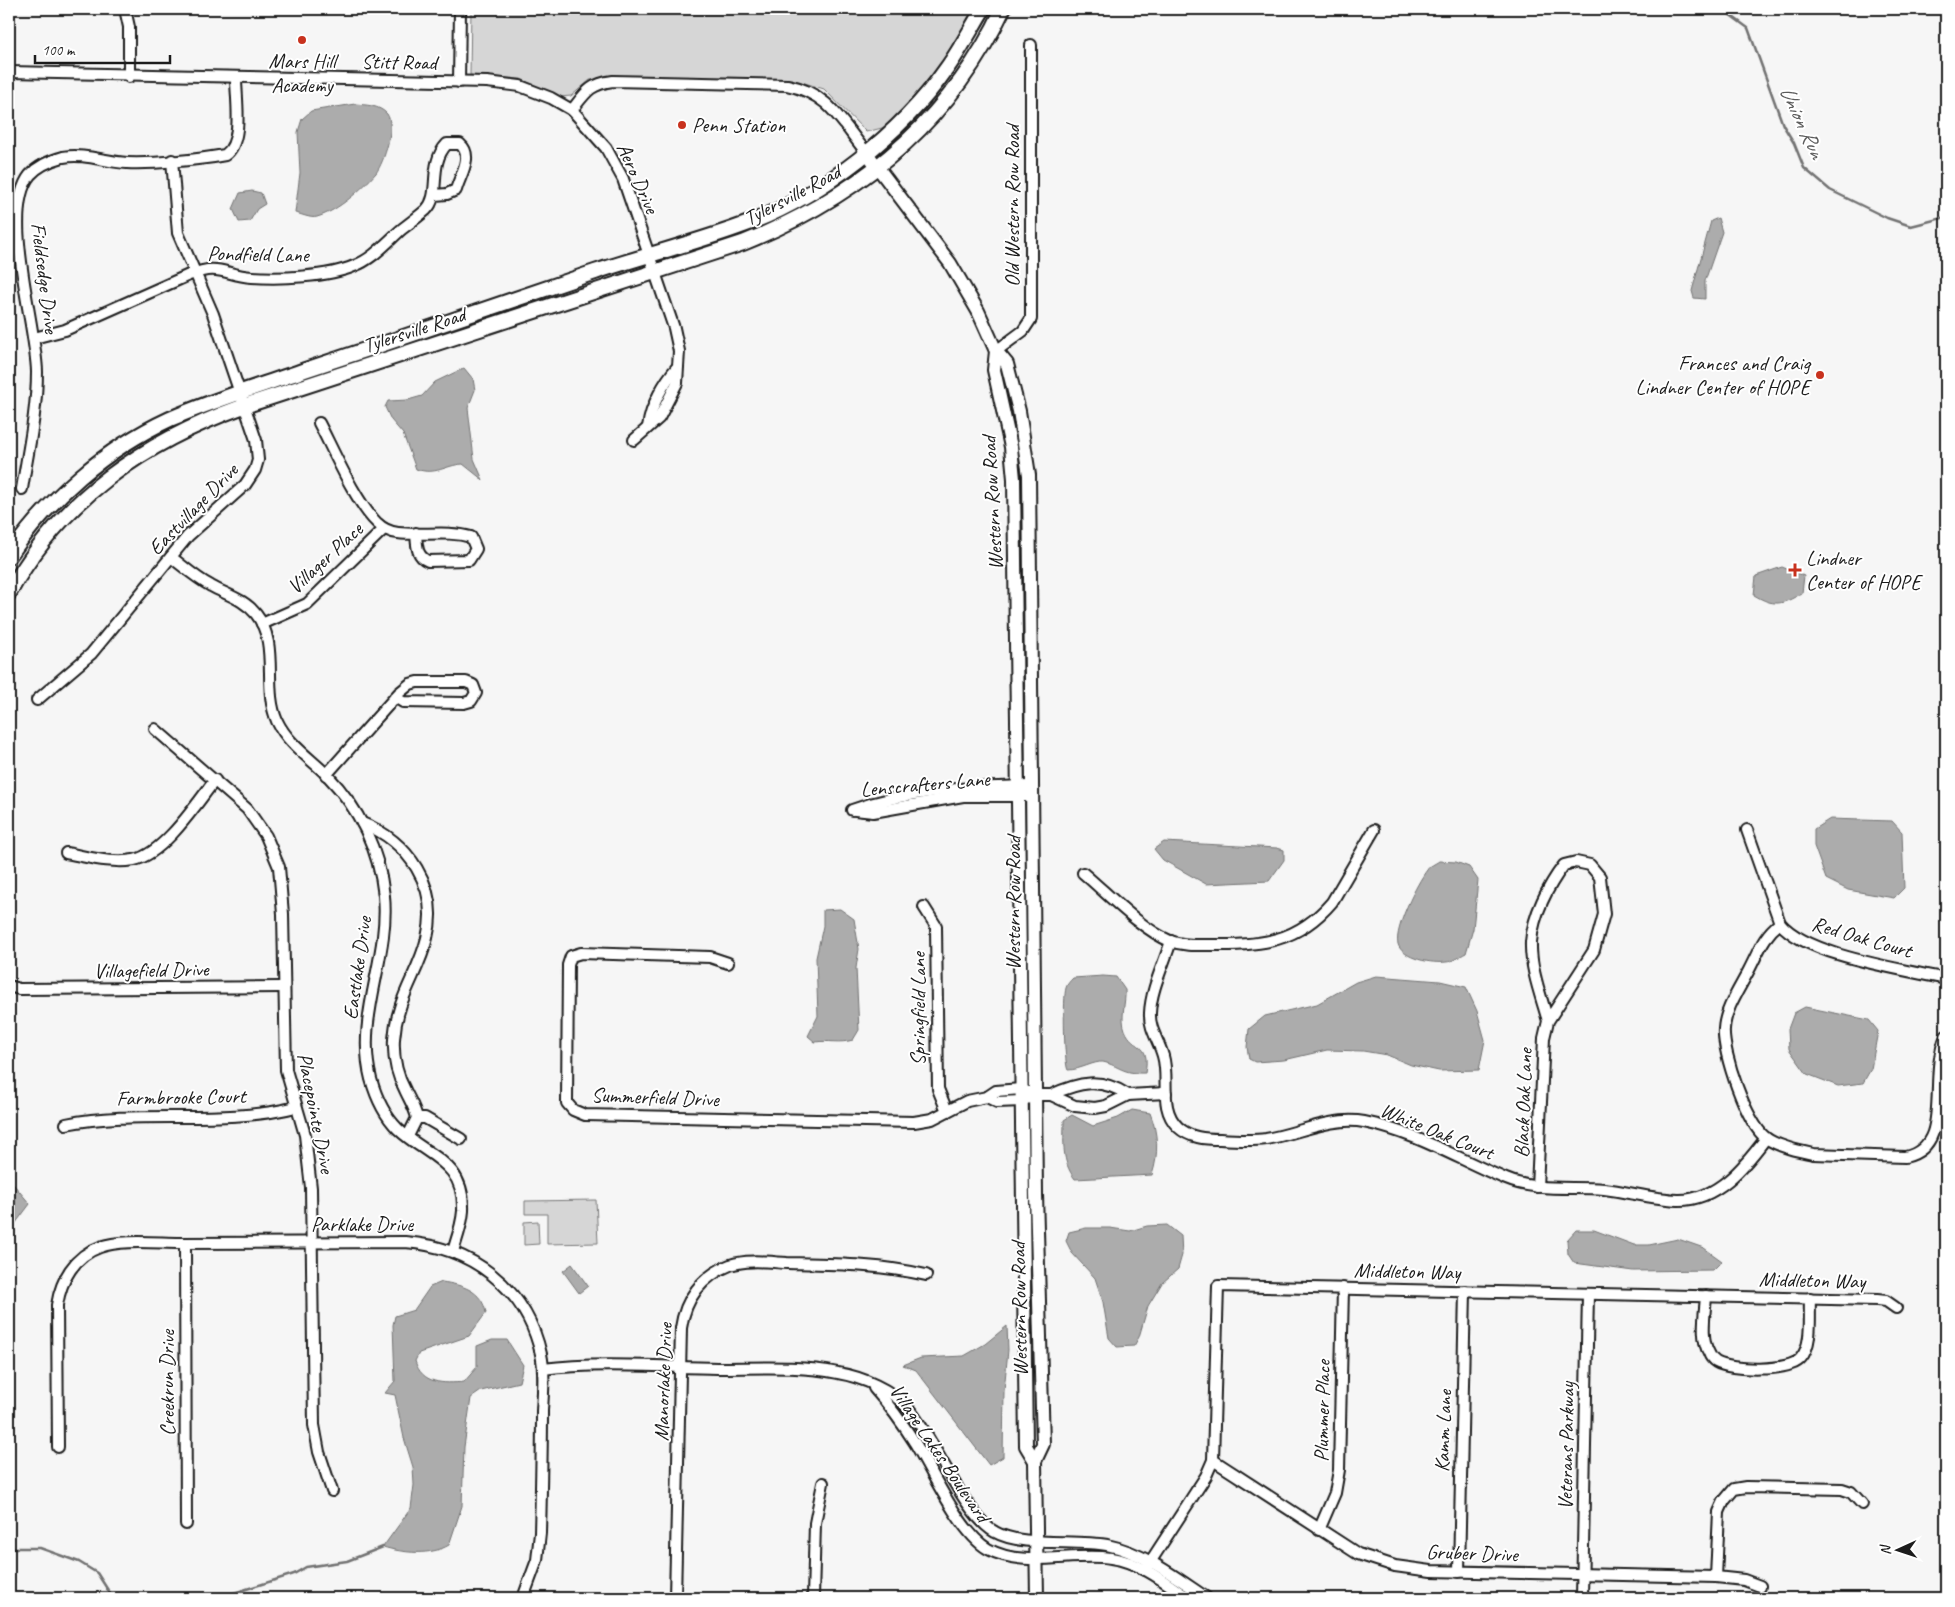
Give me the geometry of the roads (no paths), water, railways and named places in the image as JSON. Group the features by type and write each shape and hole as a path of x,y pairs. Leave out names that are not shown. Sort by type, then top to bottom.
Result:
{"main road":[{"path":"866,152 894,130 930,91 948,67 982,9"},
{"path":"878,168 910,139 966,75 990,36 1003,9"},
{"name":"Tylersville Road","path":"9,593 41,543 70,512 101,483 134,458 166,439 242,400 648,254 750,222 832,179 866,152"},
{"name":"Tylersville Road","path":"9,556 26,531 62,492 113,452 170,419 242,400 654,272 780,228 851,187 878,168"}],"street":[{"path":"125,9 129,27 128,76"},
{"path":"459,82 460,9"},
{"name":"Old Western Row Road","path":"996,351 1023,331 1031,319 1031,45"},
{"name":"Stitt Road","path":"9,72 459,82"},
{"name":"Fieldsedge Drive","path":"22,489 36,382 34,338 22,275 17,225 20,196 29,175 44,164 63,157 82,156 128,163 218,156 232,150 237,136 236,78"},
{"name":"Aero Drive","path":"459,82 520,86 551,98 572,110 597,136 616,164 678,341 678,383 659,418 634,440"},
{"path":"572,110 587,91 598,83 605,82 786,85 804,88 828,104 866,152"},
{"path":"447,144 460,144 465,148 467,154 456,190 447,194 435,194 434,174 443,149 447,144"},
{"name":"Western Row Road","path":"866,152 962,282 978,311 996,351 1007,364 1023,434 1029,475 1035,1094 1042,1444 1035,1461 1039,1540 1036,1558 1037,1598"},
{"name":"Eastvillage Drive","path":"37,700 91,654 188,536 245,485 255,470 258,450 242,400 213,314 178,233 172,160"},
{"name":"Pondfield Lane","path":"34,338 66,330 194,273 216,268 255,277 342,270 355,266 378,251 425,211 435,194"},
{"name":"Western Row Road","path":"996,351 994,370 1011,447 1014,479 1026,1446 1035,1461"},
{"path":"319,423 369,514 384,529 396,533 416,533 458,533 471,537 476,549 474,555 469,560 428,561 422,559 418,552 416,533"},
{"name":"Villager Place","path":"262,624 307,604 384,529"},
{"name":"Eastlake Drive","path":"171,557 211,586 242,601 253,610 262,624 269,648 270,696 277,721 292,743 341,790 362,823 378,864 383,890 384,918 367,1025 367,1059 371,1078 383,1109 399,1130 444,1162 459,1185 463,1212 453,1251"},
{"path":"326,775 395,697 410,684 417,682 466,682 473,685 476,693 471,701 464,703 403,702 395,697"},
{"name":"Placepointe Drive","path":"155,729 215,780 256,820 272,848 279,867 282,897 286,1070 309,1155 314,1426 319,1452 332,1491"},
{"path":"66,853 120,861 146,856 162,844 215,780"},
{"name":"Lenscrafters Lane","path":"1018,791 963,796 873,812 852,810 873,802 957,787 1032,791"},
{"path":"362,823 381,830 406,852 421,874 429,899 430,919 427,939 398,1008 394,1042 398,1075 417,1118"},
{"path":"1083,873 1142,923 1171,941 1197,946 1251,946 1264,944 1302,928 1323,912 1332,902 1374,830"},
{"name":"Red Oak Court","path":"1747,830 1780,923 1788,932 1802,942 1823,950 1946,979"},
{"name":"Black Oak Lane","path":"1537,1186 1544,1038 1548,1020 1594,950 1604,914 1600,877 1590,865 1576,862 1564,865 1551,881 1533,933 1531,942 1534,970 1548,1020"},
{"name":"Springfield Lane","path":"924,907 936,926 938,1089 947,1112"},
{"path":"1780,923 1768,932 1730,1008 1724,1029 1725,1051 1750,1120 1766,1138 1799,1152 1813,1154 1904,1157 1917,1155 1936,1139 1940,1125 1940,1054 1946,1036"},
{"name":"White Oak Court","path":"1171,941 1150,1012 1153,1032 1164,1057 1167,1111 1174,1123 1184,1132 1196,1137 1264,1139 1340,1122 1361,1121 1389,1128 1441,1148 1506,1179 1537,1186 1604,1189 1680,1200 1701,1196 1721,1186 1737,1174 1766,1138"},
{"name":"Summerfield Drive","path":"728,963 710,958 581,953 571,956 568,965 567,1102 573,1110 585,1115 914,1122 932,1119 966,1101 987,1097 996,1091 1021,1095"},
{"name":"Villagefield Drive","path":"9,992 14,988 283,987"},
{"path":"1051,1095 1077,1084 1091,1082 1112,1085 1128,1095"},
{"path":"1021,1095 1051,1095 1074,1106 1095,1108 1106,1106 1128,1095 1166,1093"},
{"name":"Farmbrooke Court","path":"66,1124 113,1117 263,1114 296,1107"},
{"path":"408,1136 417,1118"},
{"path":"417,1118 425,1118 461,1139"},
{"name":"Parklake Drive","path":"58,1448 57,1305 61,1285 68,1272 88,1253 107,1245 312,1242 426,1243 453,1251 483,1266 509,1289 531,1323 538,1343 543,1370 539,1546 531,1580 523,1598"},
{"name":"Creekrun Drive","path":"185,1243 186,1524"},
{"name":"Manorlake Drive","path":"675,1598 681,1328 686,1308 701,1284 717,1271 730,1266 757,1262 859,1264 899,1269 926,1275"},
{"name":"Middleton Way","path":"1148,1566 1206,1476 1212,1460 1218,1286 1877,1300 1886,1301 1896,1308"},
{"name":"Plummer Place","path":"1319,1530 1335,1493 1339,1470 1343,1288"},
{"name":"Kamm Lane","path":"1459,1572 1465,1291"},
{"name":"Veterans Parkway","path":"1582,1598 1588,1294"},
{"path":"1706,1296 1704,1339 1708,1352 1715,1361 1726,1366 1782,1368 1794,1365 1806,1350 1810,1298"},
{"name":"Village Lakes Boulevard","path":"543,1370 583,1366 681,1367 816,1370 851,1376 891,1394 909,1409 974,1512 987,1527 1005,1536 1107,1545 1134,1553 1148,1566"},
{"name":"Village Lakes Boulevard","path":"870,1384 897,1415 968,1530 977,1540 999,1554 1036,1558 1111,1558 1148,1566"},
{"name":"Gruber Drive","path":"1212,1460 1358,1554 1412,1570 1716,1576 1744,1580 1760,1586"},
{"path":"813,1598 815,1523 823,1483"},
{"path":"1716,1576 1720,1512 1724,1501 1734,1489 1746,1487 1842,1489 1851,1492 1862,1504"},
{"path":"1148,1566 1188,1598"},
{"path":"1148,1566 1206,1598"}],"waterway":[{"name":"Union Run","path":"1619,9 1638,9"},
{"name":"Union Run","path":"1722,9 1748,28 1783,125 1794,143 1804,168 1830,190 1887,218 1911,226 1946,217"},
{"path":"218,1598 294,1574 306,1567 347,1561 383,1547"},
{"path":"9,1548 40,1548 79,1562 97,1573 113,1598"}],"place":[{"name":"Mars Hill Academy","path":"302,40"},
{"name":"Penn Station","path":"682,125"},
{"name":"Frances and Craig Lindner Center of HOPE","path":"1820,375"},
{"name":"Lindner Center of HOPE","path":"1795,570"}]}
